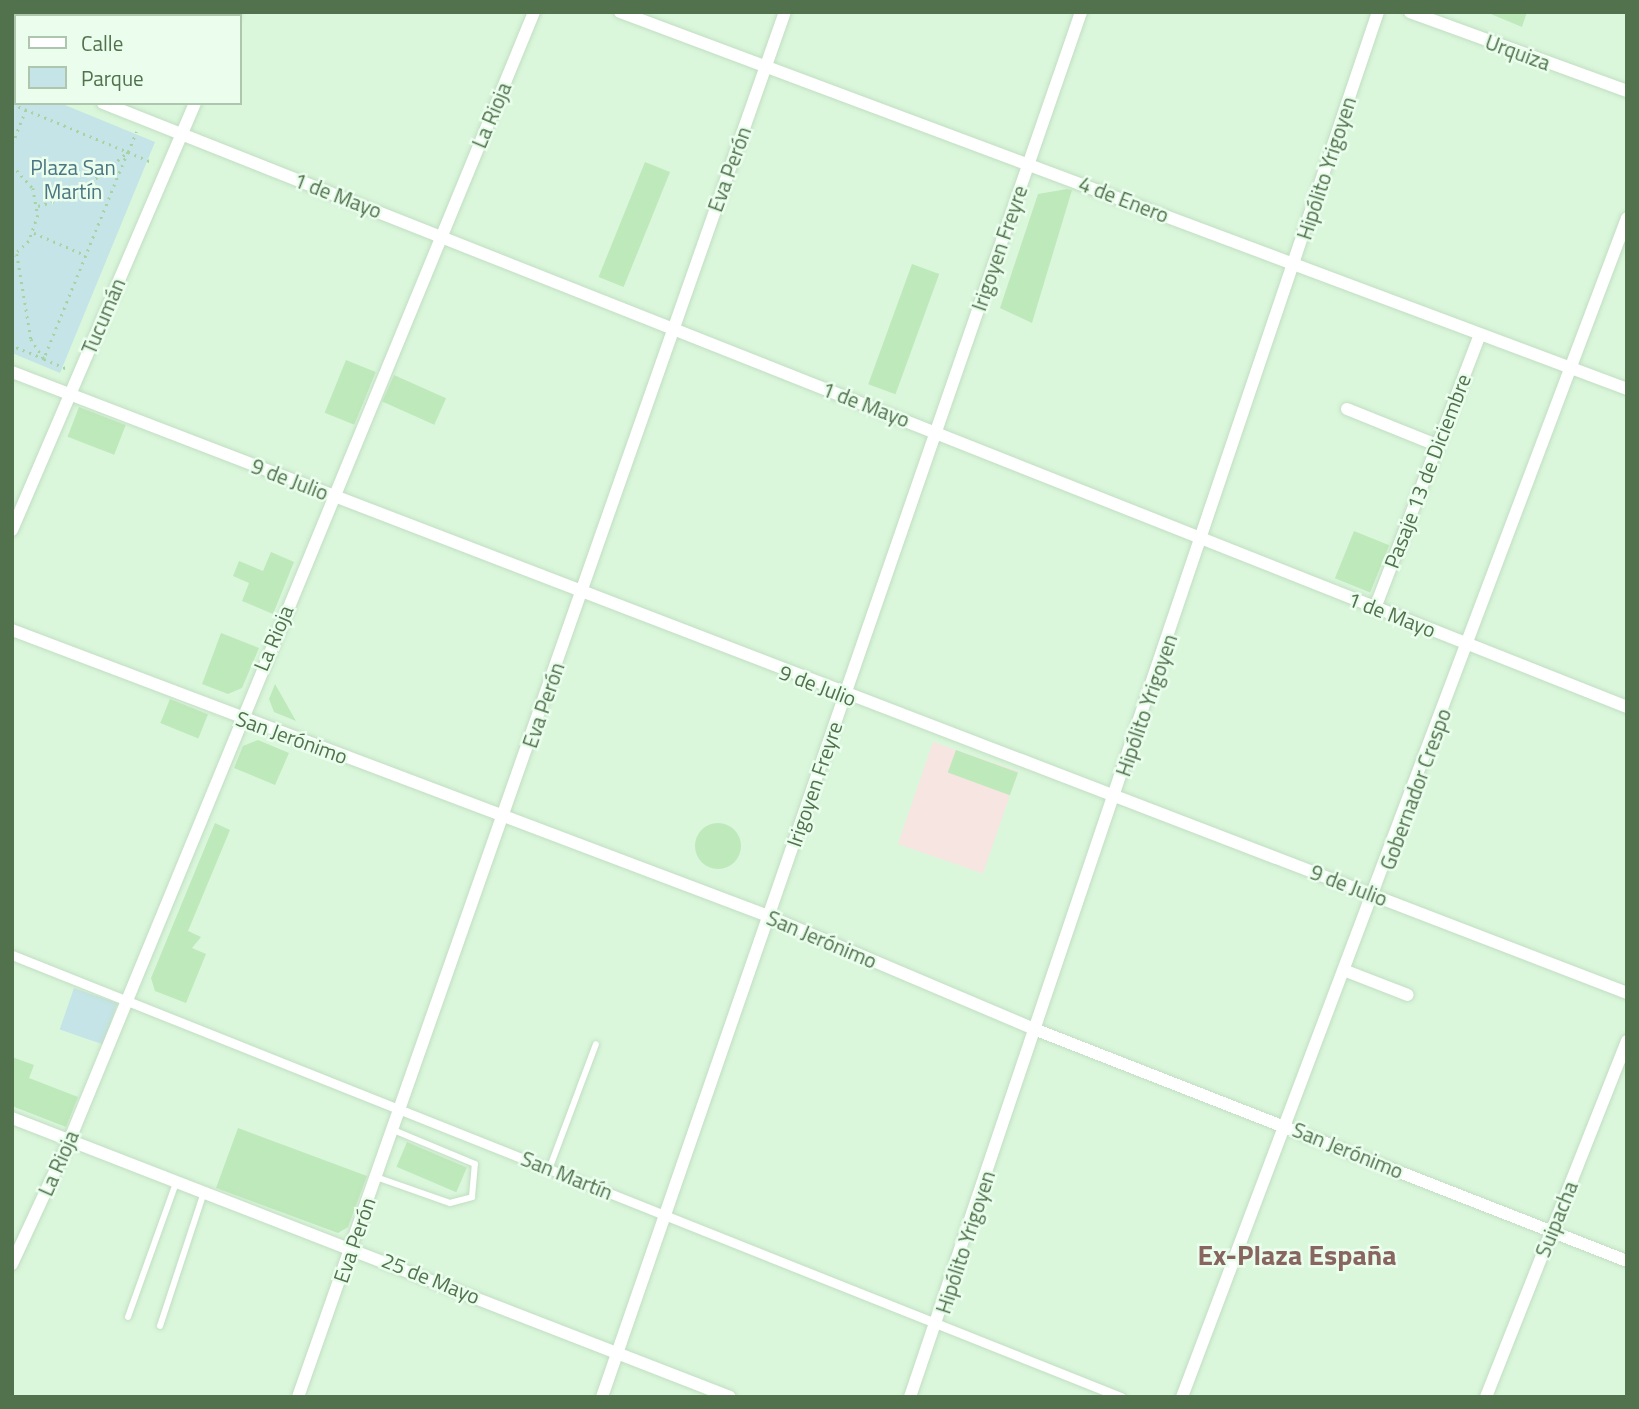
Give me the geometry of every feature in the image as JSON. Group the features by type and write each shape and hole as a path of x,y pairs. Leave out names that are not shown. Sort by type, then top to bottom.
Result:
{"street":[{"name":"La Rioja","path":"12,1264 70,1139 240,718 534,12"},
{"name":"4 de Enero","path":"620,12 1627,389"},
{"name":"Eva Perón","path":"298,1397 391,1129 505,816 785,12"},
{"name":"Irigoyen Freyre","path":"603,1397 1081,12"},
{"name":"Hipólito Yrigoyen","path":"910,1397 938,1325 1034,1029 1115,798 1378,12"},
{"name":"Urquiza","path":"1409,12 1627,91"},
{"name":"1 de Mayo","path":"108,105 441,234 1202,540 1627,707"},
{"name":"Tucumán","path":"12,530 194,105"},
{"name":"Gobernador Crespo","path":"1182,1397 1376,894 1627,218"},
{"name":"Pasaje 13 de Diciembre","path":"1375,608 1434,444 1480,334"},
{"name":"9 de Julio","path":"12,372 333,495 582,595 1115,798 1376,894 1627,993"},
{"path":"1347,410 1434,444"},
{"name":"San Jerónimo","path":"12,630 768,916 1034,1029 1286,1125 1627,1261"},
{"name":"San Martín","path":"12,955 550,1167 1121,1397"},
{"path":"1346,971 1408,995"},
{"name":"Suipacha","path":"1486,1397 1627,1041"},
{"name":"25 de Mayo","path":"12,1118 352,1247 730,1397"}],"lane":[{"path":"550,1167 596,1044"},
{"path":"376,1177 450,1203 472,1197 475,1164 391,1129"},
{"path":"128,1317 177,1180"},
{"path":"160,1326 205,1191"}],"path":[{"path":"14,105 166,168"},
{"path":"12,144 26,110"},
{"path":"44,359 142,119"},
{"path":"38,206 74,196 128,152"},
{"path":"12,165 29,180 38,206 34,233 12,257"},
{"path":"34,233 86,255"},
{"path":"17,254 32,339 44,359"},
{"path":"12,346 79,373"}],"shaded area":[{"path":"12,12 1627,12 1627,1397 12,1397"},
{"path":"933,742 1018,771 983,873 898,844"}],"green space":[{"name":"Plaza San Martín","path":"12,83 14,105 65,105 155,142 60,373 12,353"},
{"path":"74,988 117,1003 103,1045 60,1030"}],"building":[{"path":"1486,12 1527,12 1522,27"},
{"path":"645,162 670,172 624,287 599,277"},
{"path":"1072,190 1032,323 1000,308 1038,194"},
{"path":"912,264 939,274 895,394 868,384"},
{"path":"346,360 376,372 354,425 325,413"},
{"path":"394,375 446,398 434,425 382,401"},
{"path":"79,407 126,425 114,455 68,437"},
{"path":"1354,531 1389,545 1370,593 1335,578"},
{"path":"271,552 294,562 273,614 242,601 249,583 233,576 239,561 263,571"},
{"path":"221,633 259,648 242,688 228,694 202,684"},
{"path":"275,684 296,721 274,712 269,699"},
{"path":"170,699 208,714 198,738 160,723"},
{"path":"258,740 289,753 275,785 234,768 243,746"},
{"path":"956,750 1018,773 1010,795 948,773"},
{"path":"215,823 230,830 188,931 201,937 192,948 206,954 186,1003 155,991 151,978"},
{"path":"718,823 734,830 741,846 734,862 718,869 702,862 695,846 702,830"},
{"path":"12,1057 34,1065 29,1078 78,1097 66,1127 12,1106"},
{"path":"238,1128 367,1176 348,1227 338,1233 216,1188"},
{"path":"407,1142 467,1167 456,1192 396,1167"}],"district":[{"name":"Ex-Plaza España","path":"1297,1255"}]}
